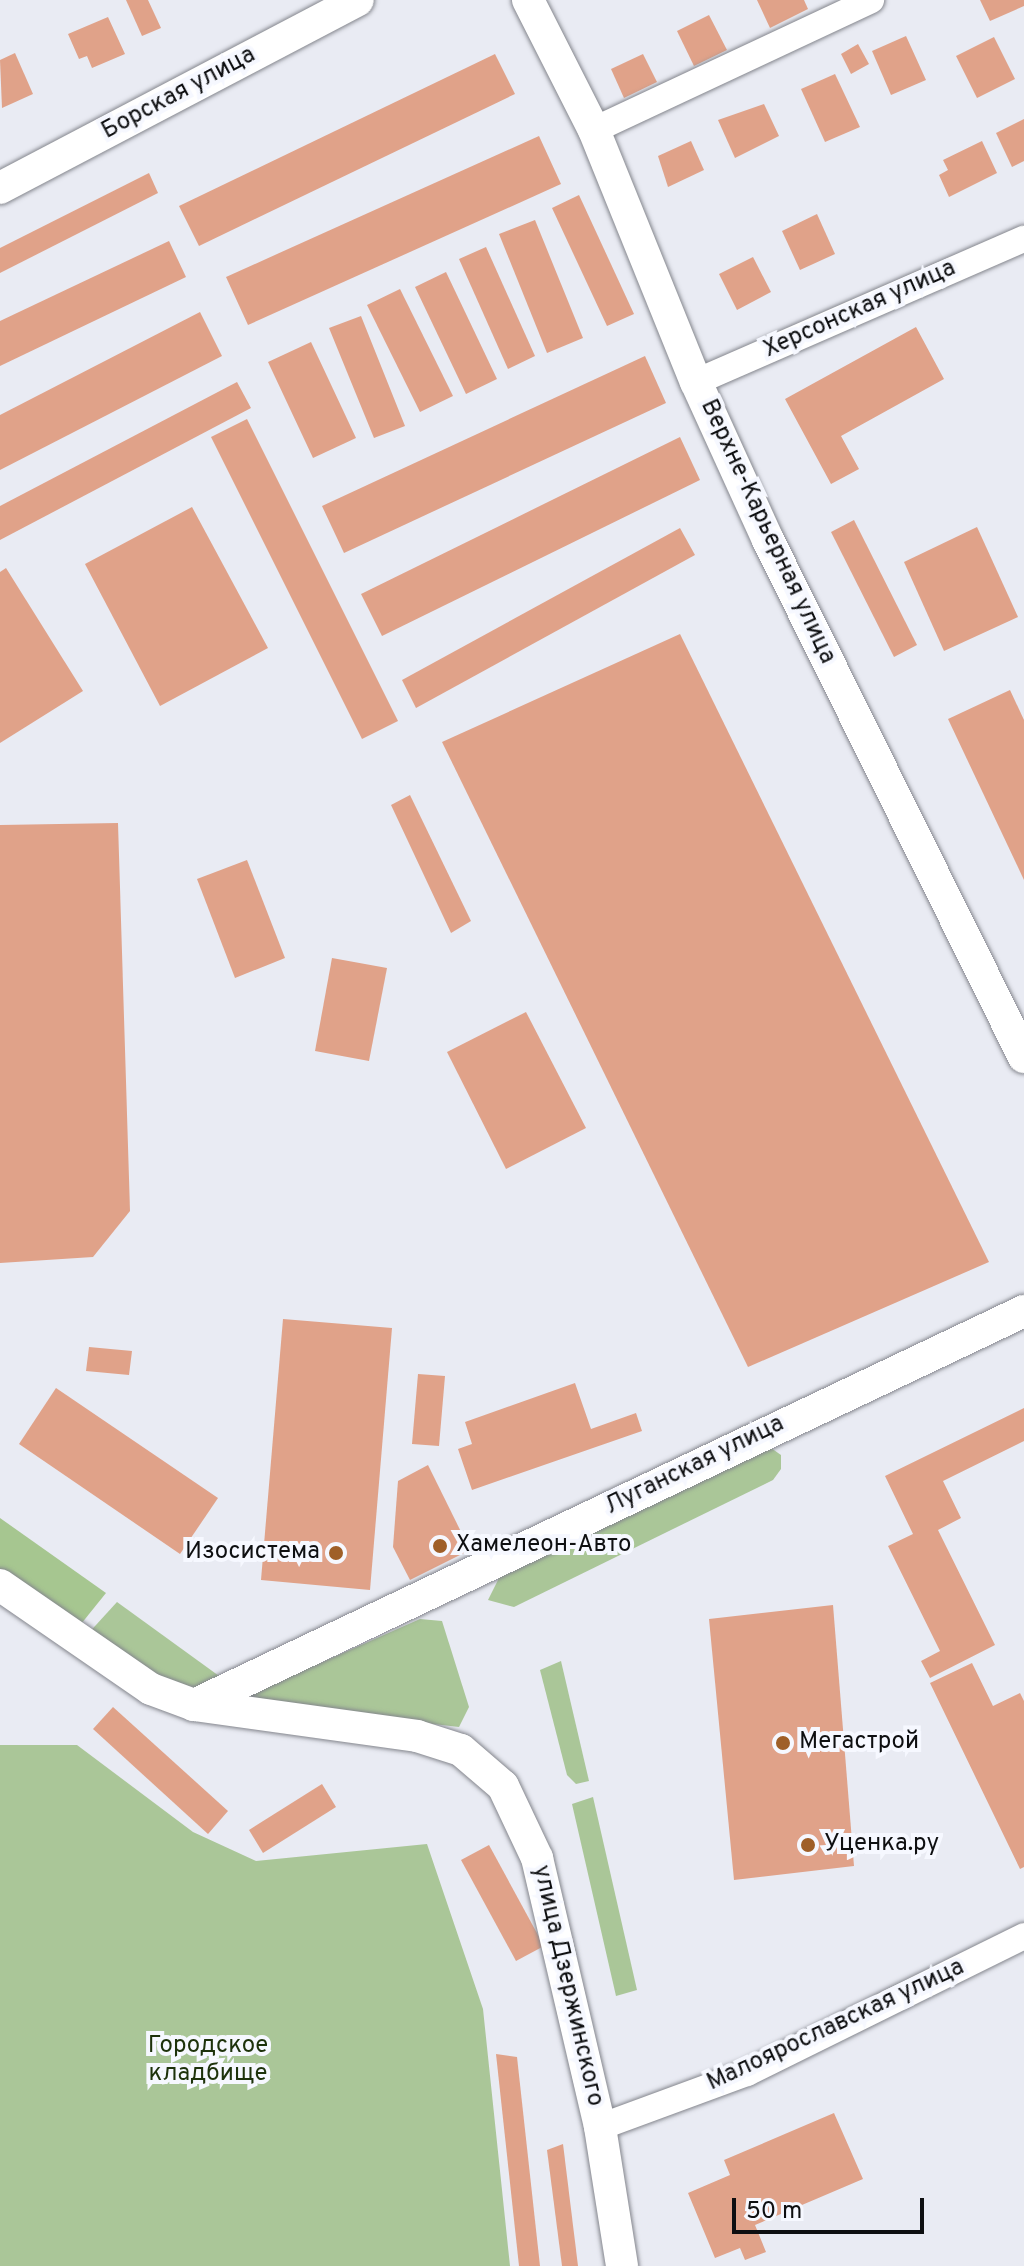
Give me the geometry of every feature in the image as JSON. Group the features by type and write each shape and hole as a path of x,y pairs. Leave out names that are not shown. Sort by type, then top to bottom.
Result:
{"street":[{"name":"Борская улица","path":"0,188 358,0"},
{"name":"Верхне-Карьерная улица","path":"528,0 594,130 696,382 768,540 1024,1057"},
{"path":"594,130 871,0"},
{"name":"Херсонская улица","path":"696,382 1024,239"},
{"name":"Луганская улица","path":"194,1705 1024,1311"},
{"name":"улица Дзержинского","path":"0,1585 137,1680 194,1705 417,1736 461,1750 503,1786 537,1858 600,2127 622,2266"},
{"name":"Малоярославская улица","path":"600,2127 747,2073 1024,1936"}],"green space":[{"path":"771,1448 781,1455 781,1469 773,1480 514,1607 488,1600 499,1578"},
{"path":"0,1518 106,1593 77,1629 0,1572"},
{"path":"117,1602 226,1681 179,1692 85,1637"},
{"path":"420,1619 442,1621 469,1707 459,1727 234,1701"},
{"path":"561,1661 589,1781 576,1784 567,1775 540,1670"},
{"name":"Городское кладбище","path":"0,1745 77,1745 193,1832 256,1861 427,1844 483,2009 510,2266 0,2266"},
{"path":"593,1797 637,1990 616,1996 572,1804"}],"building":[{"path":"126,0 148,0 161,28 142,36"},
{"path":"757,0 804,0 808,9 770,28"},
{"path":"980,0 1024,0 1024,6 990,21"},
{"path":"709,15 727,50 694,66 677,31"},
{"path":"108,17 125,54 92,68 87,56 79,59 68,34"},
{"path":"906,36 926,80 891,95 872,51"},
{"path":"994,37 1015,79 977,98 956,56"},
{"path":"858,44 869,64 851,74 841,54"},
{"path":"15,53 33,94 2,108 0,60"},
{"path":"495,54 515,94 199,246 179,206"},
{"path":"643,54 657,82 624,98 611,69"},
{"path":"835,74 860,127 825,142 801,89"},
{"path":"764,104 779,136 735,158 718,120"},
{"path":"1024,119 1024,161 1012,167 996,133"},
{"path":"539,136 561,184 248,325 226,277"},
{"path":"691,141 704,170 668,187 658,156"},
{"path":"982,141 997,173 949,197 939,175 948,170 943,160"},
{"path":"149,173 158,193 0,273 0,248"},
{"path":"579,195 634,314 607,326 552,208"},
{"path":"817,214 835,254 800,270 782,231"},
{"path":"535,220 583,338 547,353 499,234"},
{"path":"169,241 186,277 0,366 0,321"},
{"path":"486,247 535,356 508,369 459,259"},
{"path":"753,257 771,292 737,310 719,274"},
{"path":"446,272 497,379 466,394 415,287"},
{"path":"400,289 453,396 420,412 367,305"},
{"path":"200,312 222,356 0,470 0,415"},
{"path":"361,316 405,426 374,438 329,328"},
{"path":"916,327 944,379 841,436 859,469 831,484 785,399"},
{"path":"311,342 356,438 313,458 268,362"},
{"path":"645,356 666,403 344,553 322,506"},
{"path":"237,382 251,408 0,540 0,506"},
{"path":"247,419 398,721 362,739 211,437"},
{"path":"680,437 700,480 382,636 361,594"},
{"path":"192,507 268,648 160,706 85,564"},
{"path":"854,520 917,645 894,657 831,532"},
{"path":"977,527 1018,617 944,651 904,562"},
{"path":"680,528 695,555 416,708 402,680"},
{"path":"6,568 83,691 0,743 0,572"},
{"path":"680,634 989,1262 748,1367 442,742"},
{"path":"1010,690 1024,720 1024,880 948,719"},
{"path":"410,795 471,921 451,933 391,805"},
{"path":"118,823 130,1211 93,1257 0,1263 0,825"},
{"path":"247,860 285,958 235,978 197,879"},
{"path":"332,958 387,968 369,1061 315,1051"},
{"path":"526,1012 586,1128 506,1169 447,1052"},
{"path":"283,1319 392,1328 370,1590 261,1580"},
{"path":"89,1347 132,1351 129,1375 86,1371"},
{"path":"418,1374 445,1376 439,1446 412,1444"},
{"path":"575,1383 591,1429 636,1413 642,1431 472,1490 458,1449 472,1444 465,1422"},
{"path":"56,1388 218,1498 180,1554 19,1444"},
{"path":"1024,1408 1024,1441 943,1481 961,1518 938,1530 995,1645 930,1678 921,1661 940,1651 888,1546 913,1534 885,1476"},
{"path":"428,1465 470,1550 410,1580 393,1547 398,1481"},
{"name":"Мегастрой","path":"833,1605 854,1866 734,1880 709,1619"},
{"path":"972,1663 993,1706 1020,1693 1024,1701 1024,1867 1020,1869 930,1683"},
{"path":"113,1707 228,1811 208,1834 93,1729"},
{"path":"322,1784 336,1807 263,1853 249,1830"},
{"path":"489,1845 544,1946 516,1961 461,1860"},
{"path":"496,2054 517,2057 540,2266 519,2266"},
{"path":"834,2113 863,2179 755,2225 766,2252 745,2260 740,2248 715,2258 688,2193 730,2175 724,2160"},
{"path":"563,2144 578,2266 562,2266 547,2150"}],"place":[{"name":"Хамелеон-Авто","path":"440,1546"},
{"name":"Изосистема","path":"336,1553"},
{"name":"Мегастрой","path":"783,1743"},
{"name":"Уценка.ру","path":"808,1845"}]}
